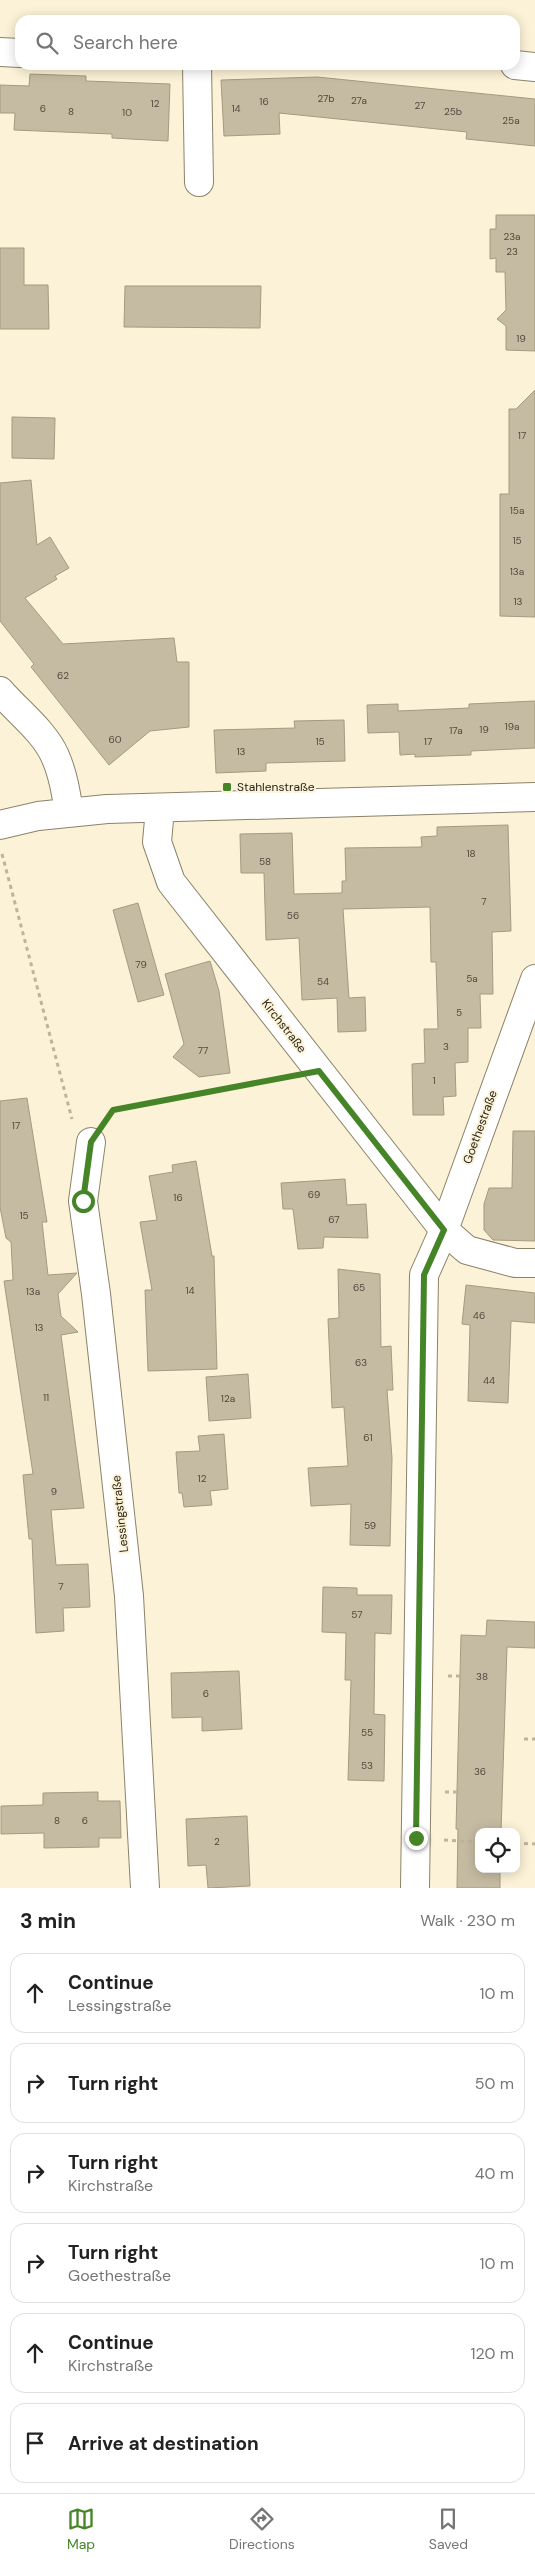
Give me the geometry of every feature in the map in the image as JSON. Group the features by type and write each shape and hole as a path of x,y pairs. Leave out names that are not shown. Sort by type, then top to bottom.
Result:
{"street":[{"path":"0,52 15,53"},
{"path":"520,66 535,67"},
{"path":"197,70 199,182"},
{"path":"0,691 36,730 54,754 64,781 68,812"},
{"path":"0,825 68,812 107,809 535,797"},
{"name":"Kirchstraße","path":"160,809 157,842 171,882 444,1230 467,1250 515,1264 535,1263"},
{"name":"Goethestraße","path":"415,1888 424,1275 444,1230 535,979"},
{"name":"Lessingstraße","path":"91,1142 83,1201 96,1294 129,1596 145,1888"}],"path":[{"path":"0,846 71,1118 91,1142 113,1110 319,1071"},
{"path":"524,1739 535,1739"},
{"path":"520,1844 535,1844"}],"building":[{"path":"30,74 86,76 86,81 170,84 168,141 112,138 112,134 14,130 15,113 0,113 0,85 29,86"},
{"path":"317,77 535,99 535,146 466,139 467,132 279,113 280,134 224,136 221,80"},
{"path":"496,215 535,215 535,351 506,350 506,326 497,319 506,310 505,272 496,272 496,258 490,259 490,229 496,229"},
{"path":"0,248 24,248 24,285 48,285 49,329 0,329"},
{"path":"125,286 261,286 260,328 124,327"},
{"path":"535,390 535,617 500,616 500,494 509,494 509,409 516,409"},
{"path":"12,417 55,418 54,459 12,458"},
{"path":"31,480 37,545 50,537 69,568 55,576 57,579 25,598 63,644 174,638 177,662 189,662 189,727 150,731 109,765 31,667 34,664 0,621 0,483"},
{"path":"535,701 535,748 471,751 471,755 415,757 415,754 400,755 399,732 368,733 367,705 398,704 398,711 469,708 469,704"},
{"path":"344,720 345,761 266,763 266,771 216,773 214,730 295,728 294,721"},
{"path":"508,825 511,931 492,932 493,994 480,994 481,1028 468,1028 468,1062 455,1063 456,1096 443,1097 444,1115 413,1115 412,1064 425,1063 424,1029 438,1029 436,962 431,962 430,907 343,909 349,998 365,997 366,1031 338,1032 337,998 302,1000 299,938 266,940 264,873 241,873 240,834 292,833 294,894 342,893 342,881 346,881 345,848 422,847 421,837 437,836 437,827"},
{"path":"138,903 164,995 138,1002 113,910"},
{"path":"210,961 219,991 230,1073 199,1077 173,1057 184,1044 165,974"},
{"path":"27,1098 47,1222 42,1222 48,1275 77,1273 58,1294 61,1316 78,1332 61,1335 84,1508 51,1510 56,1565 88,1564 90,1607 63,1608 64,1631 36,1633 32,1539 29,1539 23,1475 33,1474 4,1281 13,1280 11,1242 6,1238 0,1207 0,1101"},
{"path":"513,1131 535,1131 535,1241 493,1240 484,1230 484,1204 489,1188 512,1188"},
{"path":"196,1161 212,1256 214,1256 217,1369 148,1371 145,1290 152,1290 140,1222 157,1220 149,1176 173,1172 172,1165"},
{"path":"345,1179 347,1205 366,1204 368,1238 324,1237 323,1248 298,1249 293,1209 283,1209 281,1183"},
{"path":"338,1269 380,1274 381,1347 391,1346 393,1390 387,1390 392,1458 390,1546 350,1545 351,1504 311,1506 308,1468 348,1466 344,1407 332,1408 328,1319 339,1318"},
{"path":"466,1285 535,1293 535,1323 511,1321 508,1403 468,1401 470,1325 462,1324"},
{"path":"248,1374 251,1418 209,1421 206,1377"},
{"path":"224,1434 228,1489 210,1491 212,1505 184,1507 182,1493 179,1493 176,1452 200,1451 198,1436"},
{"path":"323,1587 357,1588 357,1595 392,1595 391,1634 375,1633 374,1714 385,1715 384,1781 348,1780 351,1680 345,1680 346,1633 322,1632"},
{"path":"487,1620 535,1622 535,1648 507,1647 501,1828 475,1828 475,1873 500,1873 500,1888 457,1888 458,1829 456,1829 461,1635 486,1636"},
{"path":"239,1671 242,1729 202,1731 202,1717 172,1718 171,1673"},
{"path":"98,1792 98,1801 120,1801 121,1838 99,1838 99,1847 44,1848 44,1833 1,1834 1,1806 43,1805 43,1793"},
{"path":"247,1816 250,1886 208,1888 206,1865 188,1866 186,1819"}],"place":[{"name":"Stahlenstraße","path":"227,787"}],"route":[{"path":"83,1201 91,1142 113,1110 319,1071 444,1230 424,1275 416,1838"}]}
